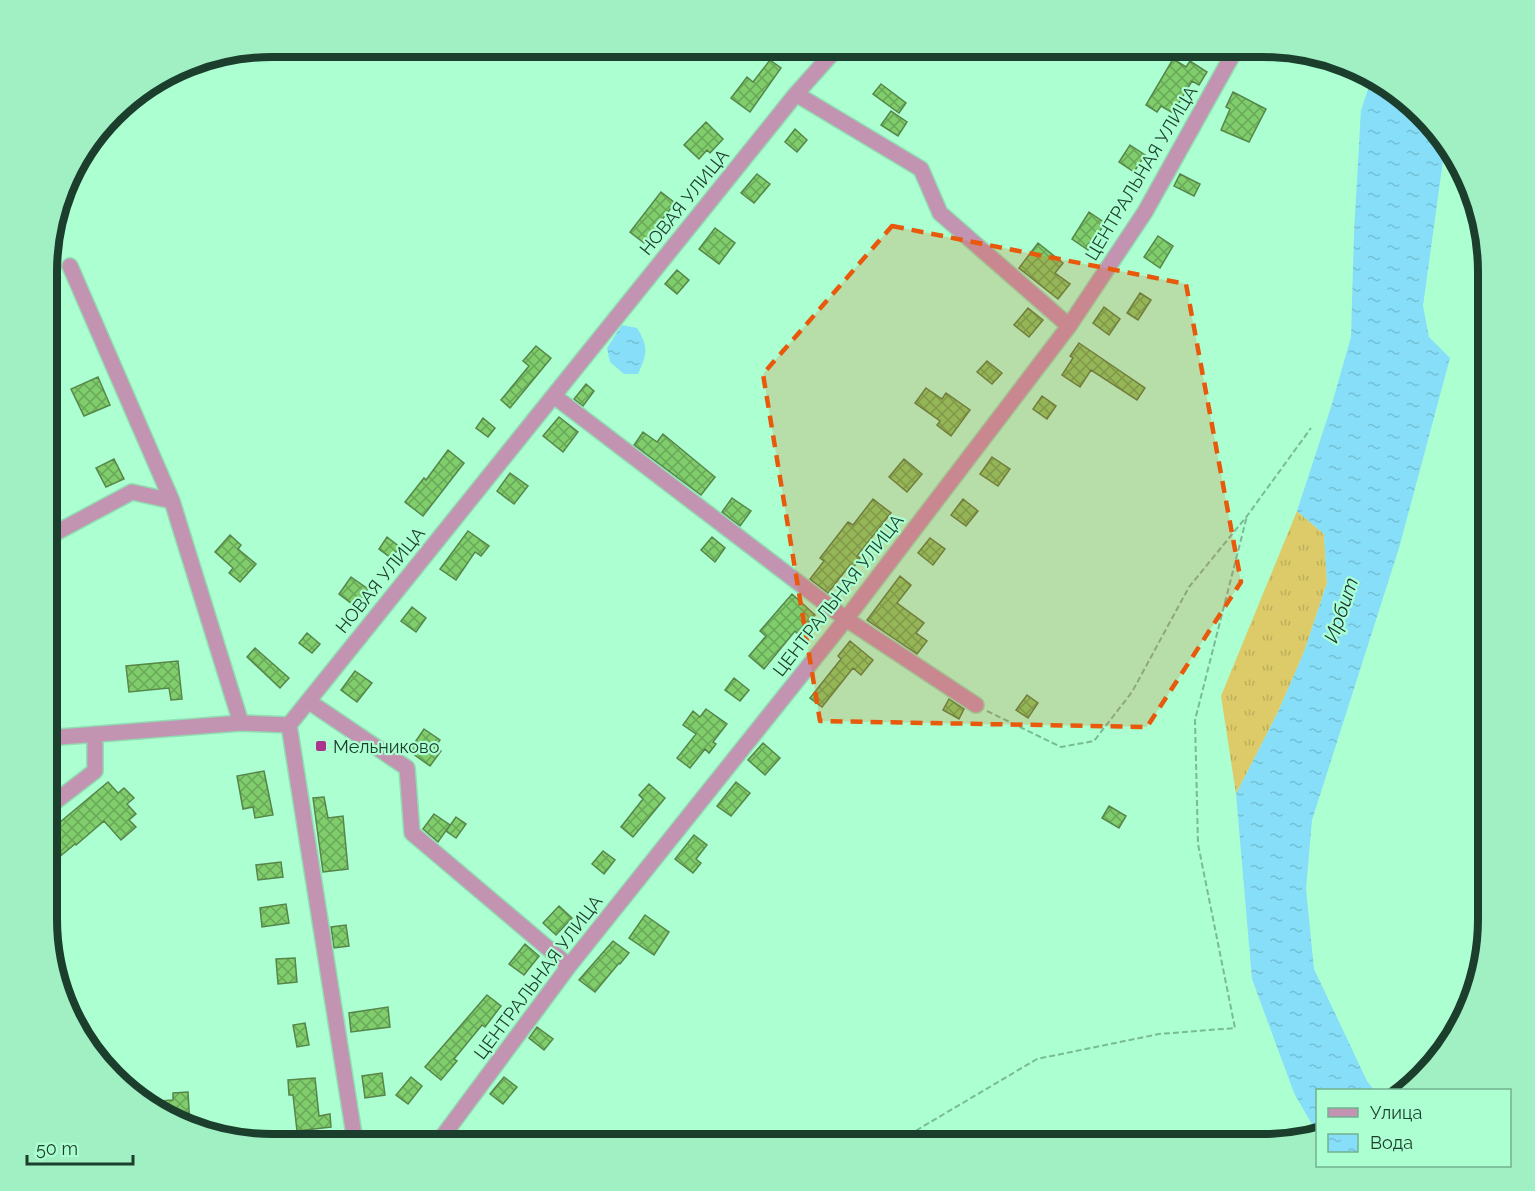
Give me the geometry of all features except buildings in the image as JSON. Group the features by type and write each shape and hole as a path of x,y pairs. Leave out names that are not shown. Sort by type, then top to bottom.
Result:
{"street":[{"name":"НОВАЯ УЛИЦА","path":"289,725 796,94 829,57"},
{"name":"ЦЕНТРАЛЬНАЯ УЛИЦА","path":"444,1134 568,966 846,619 1069,326 1144,212 1231,57"},
{"path":"796,94 921,169 940,213 1069,326"},
{"path":"70,266 172,501 241,723"},
{"path":"554,396 846,619 976,705"},
{"path":"57,532 132,492 172,501"},
{"path":"308,701 407,768 412,833 568,966"},
{"path":"57,737 241,723 289,725 354,1134"},
{"path":"57,800 95,771 95,734"}],"path":[{"path":"976,705 1061,747 1094,741 1132,692 1189,587 1247,516 1311,428"},
{"path":"913,1134 1037,1059 1159,1034 1235,1028 1198,844 1194,720 1247,516"}],"highlighted area":[{"path":"892,226 1186,284 1241,582 1147,727 820,721 763,374"}],"green space":[{"path":"1297,511 1324,534 1327,583 1304,652 1278,712 1236,794 1221,696"}],"water":[{"name":"Ирбит","path":"1369,86 1405,110 1425,130 1444,156 1423,306 1429,337 1450,358 1399,548 1312,820 1306,889 1314,969 1367,1081 1373,1089 1316,1089 1316,1127 1314,1128 1294,1093 1252,979 1236,794 1278,712 1304,652 1327,583 1324,534 1297,511 1351,337 1361,110"},
{"path":"622,325 637,328 645,346 645,356 638,374 624,374 610,362 607,348"}],"place":[{"name":"Мельниково","path":"321,746"}]}
